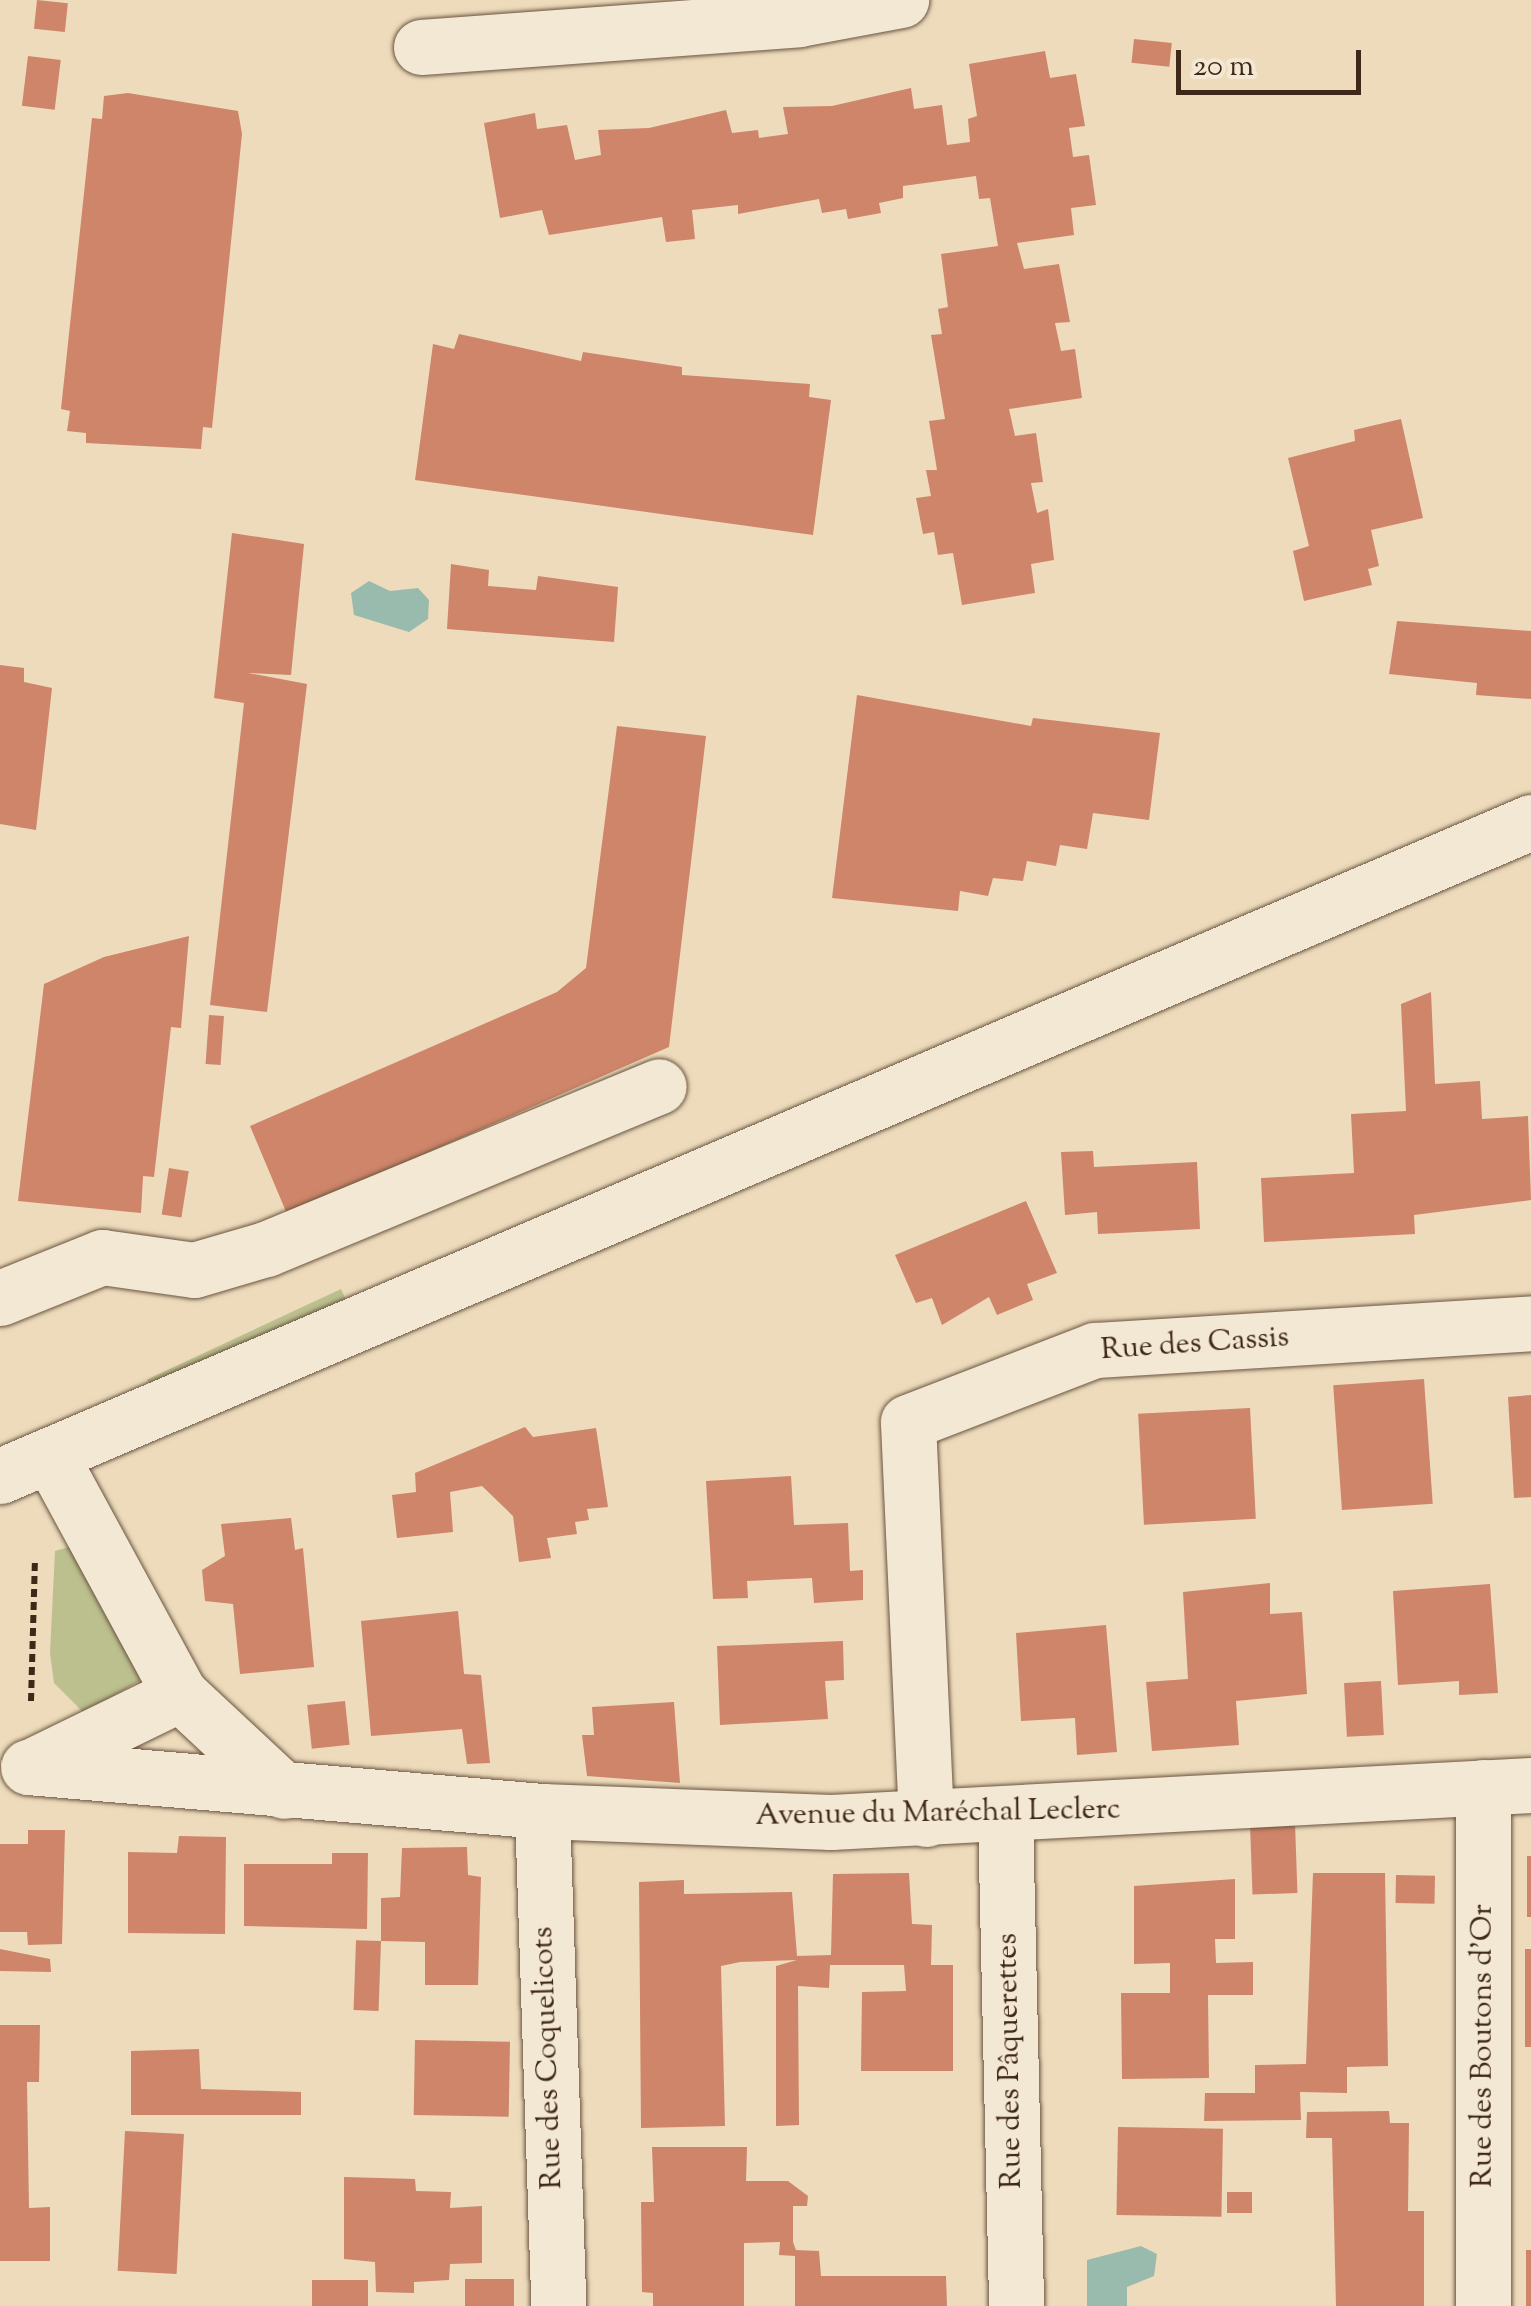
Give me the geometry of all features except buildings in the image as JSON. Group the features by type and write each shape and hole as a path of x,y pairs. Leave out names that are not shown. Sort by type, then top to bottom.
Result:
{"street":[{"path":"421,47 799,19 901,0"},
{"path":"0,1476 1531,822"},
{"path":"0,1298 102,1257 194,1270 266,1249 659,1086"},
{"name":"Rue des Cassis","path":"926,1819 908,1422 1094,1350 1531,1323"},
{"path":"50,1455 180,1694 284,1791"},
{"path":"14,1770 180,1694"},
{"name":"Avenue du Maréchal Leclerc","path":"14,1770 542,1811 926,1819 1507,1786"},
{"name":"Rue des Boutons d'Or","path":"1482,2306 1507,1786"},
{"name":"Rue des Coquelicots","path":"542,1811 558,2306"},
{"name":"Rue des Pâquerettes","path":"1005,1816 1016,2306"}],"path":[{"path":"14,1770 39,1592 34,1543"}],"green space":[{"path":"341,1289 350,1308 156,1398 147,1379"},
{"path":"86,1542 140,1653 139,1681 84,1713 54,1683 50,1653 55,1551"}],"shaded area":[{"path":"369,581 390,591 418,588 429,600 428,619 409,632 354,615 351,593"},
{"path":"1141,2246 1157,2254 1154,2276 1127,2287 1127,2306 1087,2306 1087,2260"}]}
